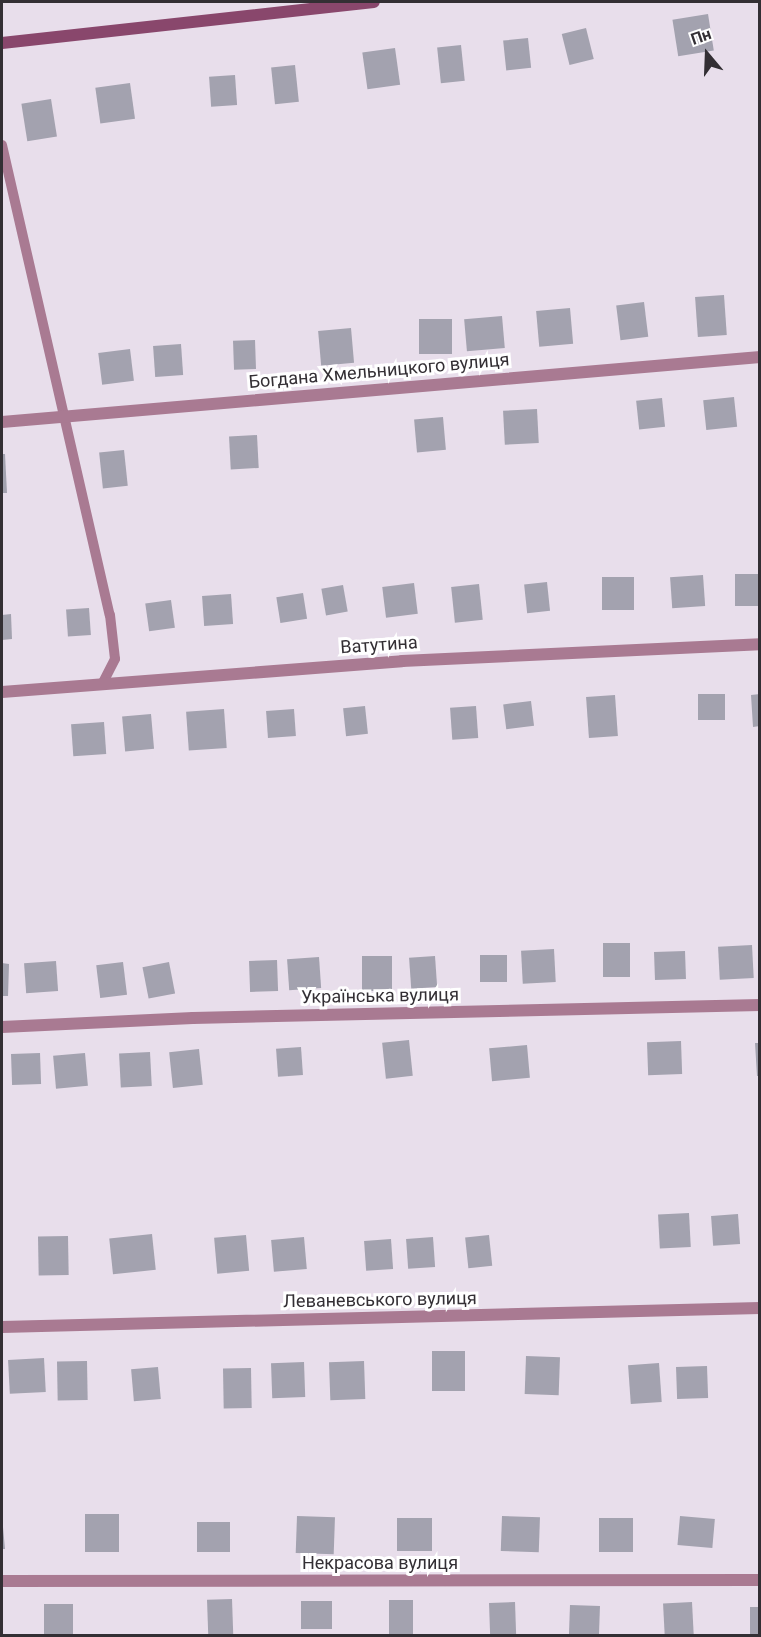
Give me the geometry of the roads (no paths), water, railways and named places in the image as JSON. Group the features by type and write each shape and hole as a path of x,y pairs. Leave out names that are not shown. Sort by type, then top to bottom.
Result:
{"main road":[{"path":"2,44 374,2"}],"street":[{"name":"Богдана Хмельницкого вулиця","path":"2,422 759,357"},
{"name":"Ватутина","path":"2,692 402,661 759,644"},
{"name":"Українська вулиця","path":"2,1027 193,1018 759,1005"},
{"name":"Леваневського вулиця","path":"2,1327 759,1308"},
{"name":"Некрасова вулиця","path":"2,1581 759,1580"}],"lane":[{"path":"2,145 110,615 115,659 102,685"}]}
